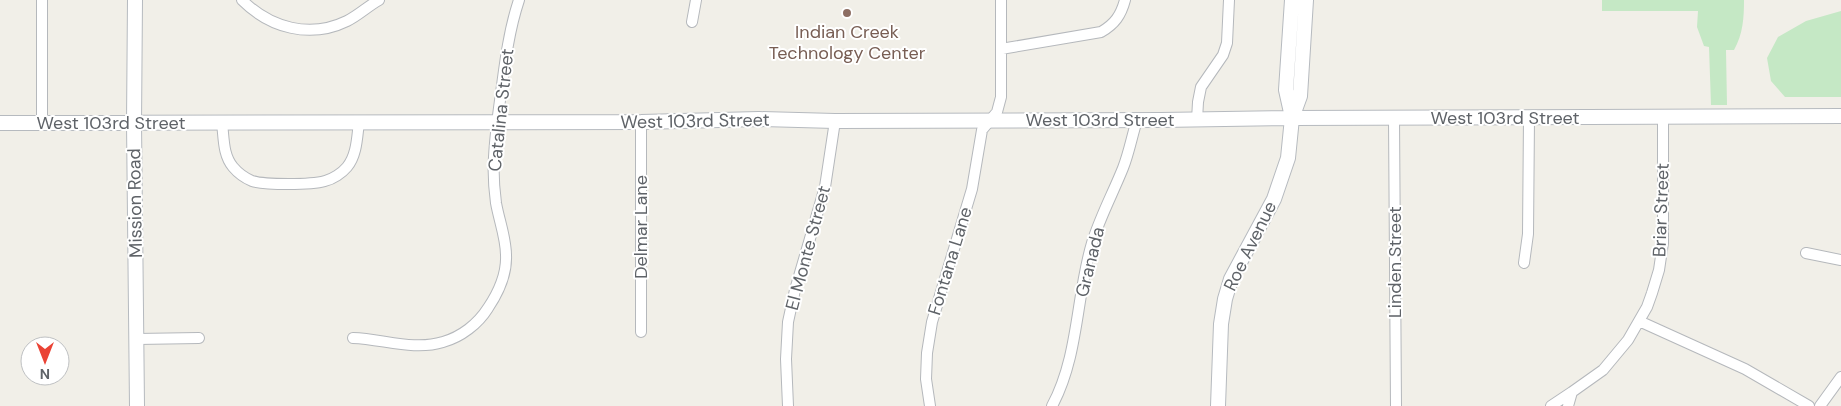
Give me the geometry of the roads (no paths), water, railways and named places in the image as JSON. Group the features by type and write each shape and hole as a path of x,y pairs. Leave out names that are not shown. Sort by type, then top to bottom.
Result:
{"main road":[{"name":"Mission Road","path":"135,0 134,123 137,406"},
{"name":"Roe Avenue","path":"1292,0 1286,90 1292,118"},
{"name":"Roe Avenue","path":"1218,406 1221,324 1225,299 1231,280 1274,198 1282,177 1290,147 1292,118 1300,96 1306,0"},
{"name":"West 103rd Street","path":"0,123 640,122 759,119 835,121 1197,120 1841,116"}],"street":[{"path":"42,0 42,123"},
{"path":"242,0 251,9 269,21 294,30 308,31 324,29 348,21 379,0"},
{"name":"Catalina Street","path":"353,338 379,340 410,346 435,344 452,339 466,331 485,313 499,289 506,256 496,202 494,176 506,55 510,31 519,0"},
{"path":"692,22 696,0"},
{"name":"Fontana Lane","path":"930,406 926,379 926,361 932,322 972,189 982,130 997,112 1001,97 1001,0"},
{"path":"1001,49 1102,32 1113,25 1122,12 1125,0"},
{"path":"1197,120 1201,87 1219,62 1227,43 1229,0"},
{"name":"Briar Street","path":"1551,406 1602,370 1612,360 1628,340 1646,307 1659,270 1662,243 1663,117"},
{"name":"Linden Street","path":"1394,118 1396,406"},
{"path":"1524,263 1528,224 1529,118"},
{"name":"Granada","path":"1052,406 1064,378 1069,360 1085,271 1093,242 1124,166 1137,120"},
{"name":"El Monte Street","path":"788,406 786,359 788,322 795,290 825,188 835,121"},
{"path":"222,123 225,153 232,166 241,175 252,181 264,183 314,183 327,181 337,176 347,167 353,156 358,122"},
{"name":"Delmar Lane","path":"640,122 641,332"},
{"path":"1806,253 1841,260"},
{"path":"1639,321 1753,373 1809,406"},
{"path":"137,339 198,338"},
{"path":"1820,406 1841,377"},
{"path":"1568,406 1572,392"}],"place":[{"name":"Indian Creek Technology Center","path":"847,13"}]}
